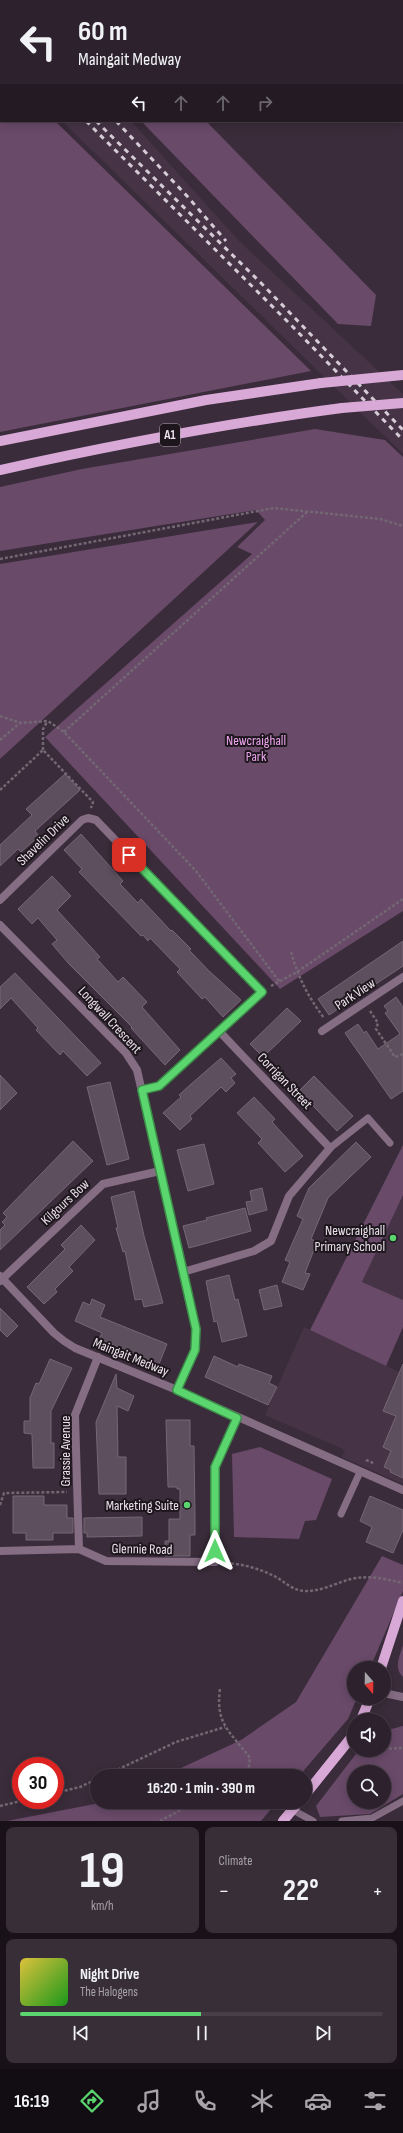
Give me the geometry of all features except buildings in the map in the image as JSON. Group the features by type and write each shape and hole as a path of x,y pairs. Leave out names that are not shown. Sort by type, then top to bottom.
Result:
{"main road":[{"name":"A1","path":"0,441 206,400 321,383 403,375"},
{"name":"A1","path":"0,470 200,429 342,408 403,403"},
{"path":"383,1661 403,1601"},
{"path":"312,1786 347,1743"},
{"path":"283,1821 293,1809"}],"street":[{"name":"Shavelin Drive","path":"0,900 82,820 88,818"},
{"path":"88,818 96,820 262,992 220,1032 159,1086 142,1090"},
{"name":"Longwall Crescent","path":"0,925 126,1053 138,1070 196,1329 195,1350 177,1390"},
{"name":"Park View","path":"322,1031 403,977"},
{"name":"Corrigan Street","path":"220,1032 330,1148"},
{"path":"183,1272 254,1252 271,1242 289,1196 330,1148"},
{"name":"Kilgours Bow","path":"1,1279 103,1184 160,1171"},
{"name":"Maingait Medway","path":"1,1279 64,1341 403,1490"},
{"name":"Grassie Avenue","path":"79,1549 75,1415 98,1357"},
{"path":"215,1562 215,1467 237,1418"},
{"name":"Glennie Road","path":"0,1551 79,1549 106,1562 215,1562"},
{"path":"391,1694 403,1697"}],"lane":[{"path":"330,1148 368,1118 390,1143"},
{"path":"341,1514 360,1472"},
{"path":"342,1821 372,1818 403,1802"},
{"path":"299,1809 313,1821"}],"path":[{"path":"0,559 274,508 380,519 403,526"},
{"path":"64,732 307,512"},
{"path":"0,716 21,723 48,721 64,732 196,872 279,981"},
{"path":"48,721 43,729 43,750 93,802 88,818"},
{"path":"0,740 21,723"},
{"path":"0,790 43,750"},
{"path":"262,992 297,972 403,899"},
{"path":"291,952 297,972 308,996 330,1026"},
{"path":"365,1003 378,1024 376,1029 395,1057 403,1054"},
{"path":"0,1505 4,1493 78,1491"},
{"path":"215,1562 243,1565 276,1577 288,1586 304,1591 321,1589 365,1577 383,1578 403,1584"},
{"path":"220,1689 218,1706 225,1727 250,1758 249,1769"},
{"path":"119,1769 176,1742 225,1727"},
{"path":"391,1749 403,1748"},
{"path":"64,1791 80,1787 90,1782"},
{"path":"0,1806 12,1803"},
{"path":"160,1821 183,1809"}],"shaded area":[{"path":"63,122 132,122 240,242 403,394 403,454"},
{"name":"Newcraighall Primary School","path":"403,1195 403,1300 362,1282"},
{"path":"304,1327 403,1374 403,1484 342,1457 345,1450 265,1415"}],"green space":[{"path":"0,122 56,122 311,371 0,432"},
{"path":"142,122 207,122 376,295 371,326 338,324"},
{"name":"Newcraighall Park","path":"315,429 385,440 403,457 403,911 280,989 45,737 252,554 237,547 265,520 256,510 0,551 0,487 82,469"},
{"path":"258,522 0,759 0,564"},
{"path":"403,1145 403,1195 362,1282 403,1300 403,1327 386,1366 310,1330"},
{"path":"260,1447 332,1479 316,1520 305,1521 299,1539 234,1537 232,1454"},
{"path":"382,1556 403,1565 403,1591 373,1661 347,1661 347,1705 354,1705 351,1713 347,1713 347,1720 305,1769 179,1769 241,1740 296,1702"},
{"path":"403,1645 403,1677 398,1670 398,1666"},
{"path":"403,1726 403,1794 391,1801 391,1765 347,1765 354,1757 391,1757 391,1729"},
{"path":"347,1766 347,1809 378,1809 370,1814 320,1817 316,1806"},
{"path":"90,1805 90,1809 271,1809 261,1821 7,1821"}],"railway":[{"path":"87,122 292,326 403,440"},
{"path":"97,122 263,285 403,430"},
{"path":"117,122 187,196 226,241"}],"place":[{"name":"Newcraighall Primary School","path":"393,1238"},
{"name":"Marketing Suite","path":"187,1505"}],"route":[{"path":"129,855 262,992 220,1032 159,1086 142,1090 196,1329 195,1350 177,1390 237,1418 215,1467 215,1551"}]}
